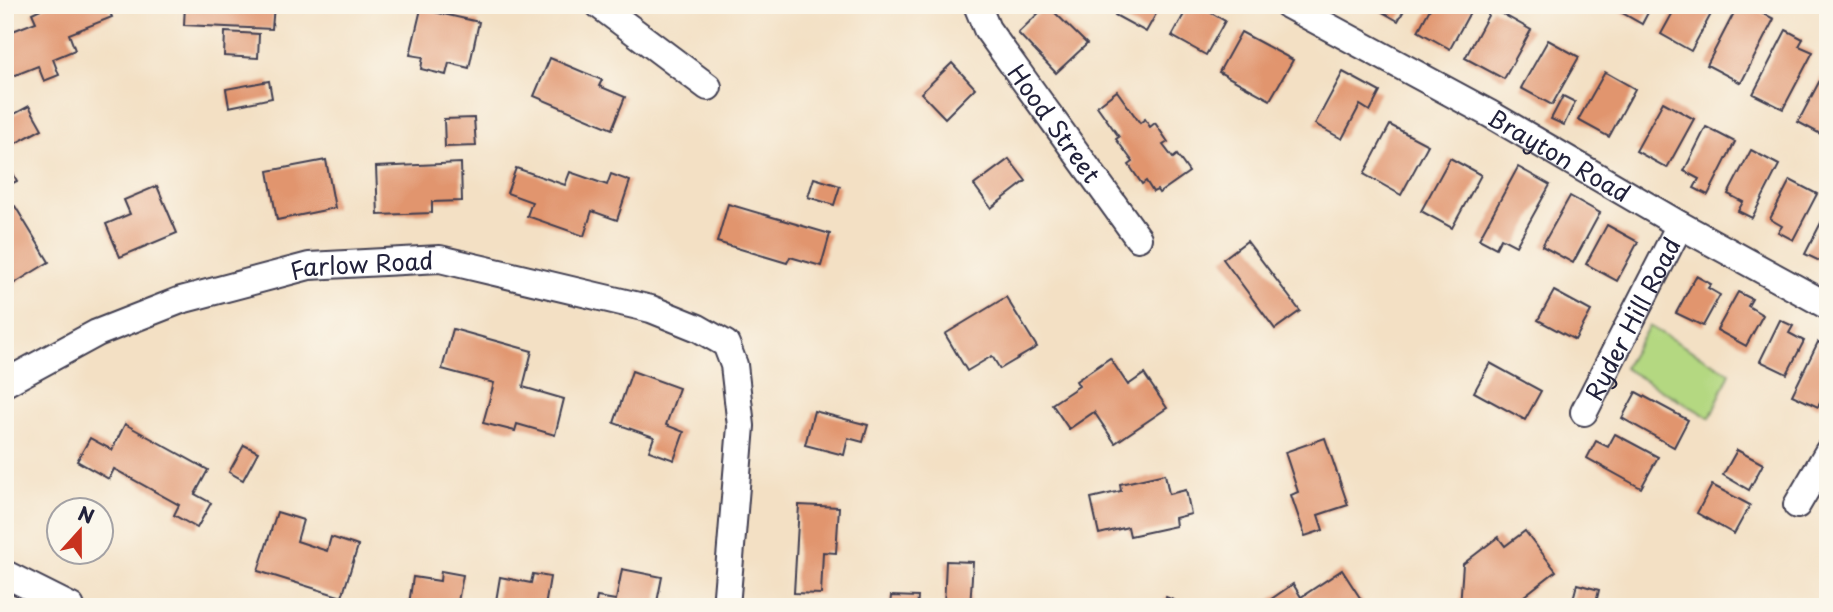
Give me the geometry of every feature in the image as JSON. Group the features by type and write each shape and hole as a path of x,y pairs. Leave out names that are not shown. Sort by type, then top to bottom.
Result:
{"street":[{"path":"599,5 708,87"},
{"name":"Hood Street","path":"977,5 987,29 1138,238"},
{"name":"Brayton Road","path":"1288,5 1490,114 1680,225 1828,306"},
{"name":"Ryder Hill Road","path":"1584,412 1680,225"},
{"name":"Farlow Road","path":"5,383 97,333 181,300 309,266 440,258 651,309 698,328 727,345 734,365 741,426 726,607"},
{"path":"1797,505 1828,452"},
{"path":"5,574 71,607"}],"green space":[{"path":"1649,326 1730,373 1710,418 1624,368"}],"building":[{"path":"49,5 107,5 112,17 69,34 75,50 53,59 59,75 44,81 38,66 13,76 5,57 5,34 36,22 32,13"},
{"path":"185,5 274,5 272,29 184,25"},
{"path":"1047,5 1087,44 1056,73 1018,33"},
{"path":"1120,5 1161,5 1146,32 1115,15"},
{"path":"1189,5 1197,5 1225,21 1206,55 1172,36"},
{"path":"1370,5 1407,5 1398,21"},
{"path":"1432,5 1474,5 1450,49 1418,31"},
{"path":"1652,5 1642,24 1612,7"},
{"path":"1677,5 1716,5 1691,51 1661,34"},
{"path":"1738,5 1747,5 1774,19 1741,83 1707,65"},
{"path":"1492,8 1531,30 1504,79 1465,58"},
{"path":"421,9 479,22 469,68 449,63 446,75 421,69 423,57 410,55"},
{"path":"1786,30 1803,39 1799,46 1813,52 1783,109 1753,94"},
{"path":"225,32 259,34 258,58 224,56"},
{"path":"1241,32 1293,60 1270,100 1219,72"},
{"path":"1548,40 1579,57 1552,105 1521,88"},
{"path":"550,58 602,80 599,86 625,97 612,129 534,96"},
{"path":"952,63 975,88 945,118 921,93"},
{"path":"1828,65 1828,138 1798,122"},
{"path":"1343,72 1380,92 1370,111 1360,105 1342,139 1315,124"},
{"path":"1605,72 1635,89 1609,137 1578,120"},
{"path":"269,81 272,98 229,107 226,89"},
{"path":"1117,91 1140,123 1145,119 1150,127 1155,123 1168,142 1163,145 1173,158 1177,155 1189,172 1159,193 1157,190 1153,192 1146,181 1142,184 1129,165 1133,162 1116,139 1119,137 1097,106"},
{"path":"1563,96 1575,102 1564,125 1551,119"},
{"path":"1663,102 1694,119 1667,168 1636,151"},
{"path":"29,106 42,129 9,147 5,139 5,119"},
{"path":"474,118 476,146 445,147 444,119"},
{"path":"1390,125 1428,145 1401,195 1364,174"},
{"path":"1706,127 1735,142 1708,195 1694,188 1699,179 1684,171"},
{"path":"1751,150 1779,165 1752,218 1738,211 1743,202 1728,194"},
{"path":"5,157 17,181 5,187"},
{"path":"1450,158 1481,175 1452,228 1421,211"},
{"path":"1009,159 1026,181 991,208 974,185"},
{"path":"326,160 335,208 277,220 268,171"},
{"path":"461,163 462,201 432,202 432,213 378,215 376,167"},
{"path":"1518,167 1550,185 1516,246 1501,238 1496,248 1479,239"},
{"path":"516,168 565,185 570,172 607,185 611,174 630,181 617,220 592,211 584,236 527,216 532,202 507,193"},
{"path":"814,178 840,186 834,205 808,197"},
{"path":"1790,180 1817,194 1793,240 1778,232 1782,226 1770,219"},
{"path":"157,186 177,233 120,257 106,224 130,214 124,200"},
{"path":"1570,196 1600,213 1573,263 1542,246"},
{"path":"728,204 830,234 821,266 790,257 787,263 717,242"},
{"path":"15,206 49,262 5,289 5,251 9,249 5,243 5,212"},
{"path":"1828,209 1828,265 1805,254"},
{"path":"1607,225 1638,242 1617,281 1586,264"},
{"path":"1247,241 1300,311 1275,329 1223,259"},
{"path":"1696,276 1711,284 1708,288 1720,295 1703,326 1676,313"},
{"path":"1554,291 1591,311 1575,340 1538,320"},
{"path":"1738,292 1752,299 1748,306 1763,315 1746,346 1717,330"},
{"path":"1006,297 1037,347 1000,369 992,356 967,371 945,334"},
{"path":"1780,320 1793,326 1789,333 1804,341 1787,374 1760,361"},
{"path":"453,329 532,351 523,387 564,399 555,435 517,424 515,431 483,423 494,383 442,369"},
{"path":"1818,342 1828,347 1825,352 1828,354 1828,388 1818,407 1792,395"},
{"path":"1110,358 1128,385 1144,374 1167,408 1115,443 1094,412 1069,429 1052,404 1079,386 1076,381"},
{"path":"1490,363 1541,391 1525,420 1474,392"},
{"path":"632,371 679,388 666,425 684,432 674,460 649,451 654,437 614,423"},
{"path":"1636,392 1688,420 1674,447 1622,418"},
{"path":"814,411 868,425 863,442 848,438 844,455 805,445"},
{"path":"125,424 208,470 195,494 211,503 197,528 174,515 179,505 114,469 109,479 77,461 90,438 112,450"},
{"path":"1615,434 1658,457 1641,488 1587,458 1596,441 1608,447"},
{"path":"1325,438 1348,505 1318,515 1323,530 1305,536 1291,495 1298,492 1285,452"},
{"path":"244,445 258,452 243,480 229,472"},
{"path":"1737,450 1763,464 1749,490 1723,475"},
{"path":"1165,474 1169,494 1186,490 1191,514 1175,518 1176,526 1130,536 1128,527 1099,534 1091,498 1121,491 1120,484"},
{"path":"1712,485 1750,505 1734,534 1697,513"},
{"path":"799,505 839,507 836,553 823,552 821,594 794,593"},
{"path":"277,512 303,520 297,541 327,551 331,537 358,546 342,597 258,571"},
{"path":"1525,531 1556,571 1510,607 1460,607 1463,564 1498,537 1505,546"},
{"path":"946,561 973,562 970,607 944,607"},
{"path":"622,569 662,577 656,607 595,607 597,597 616,600"},
{"path":"1342,570 1366,607 1270,607 1267,602 1293,584 1301,597"},
{"path":"441,571 463,575 457,607 409,604 413,577 440,581"},
{"path":"533,574 550,577 545,607 495,607 500,577 531,583"},
{"path":"1577,584 1599,590 1595,607 1571,607"},
{"path":"891,596 918,597 917,607 890,607"},
{"path":"1166,597 1190,607 1162,607"}]}
